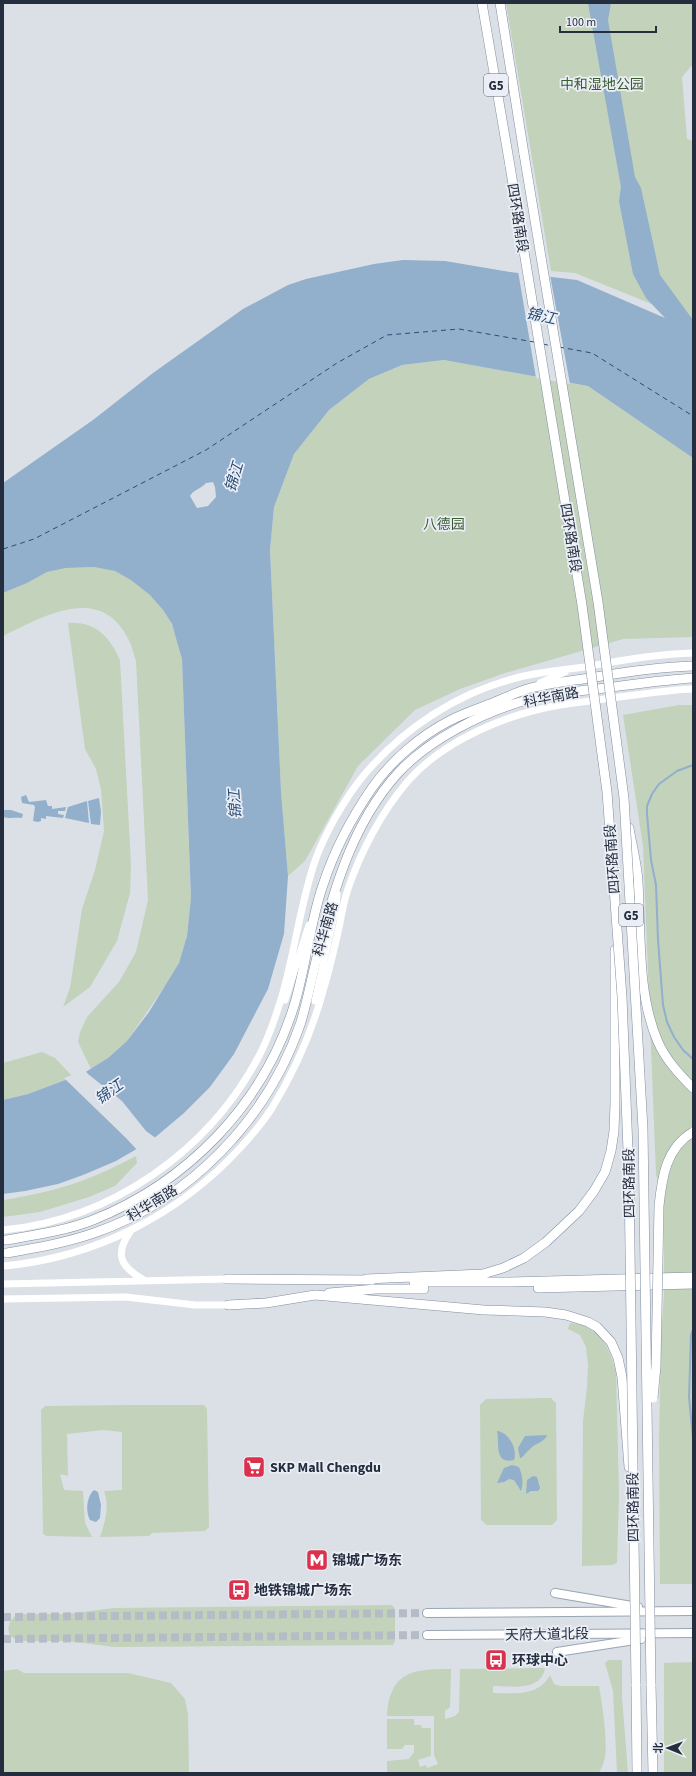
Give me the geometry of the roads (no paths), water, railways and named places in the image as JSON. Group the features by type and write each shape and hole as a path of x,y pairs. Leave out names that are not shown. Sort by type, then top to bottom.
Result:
{"highway":[{"name":"四环路南段","path":"482,3 582,605 607,792 622,997 629,1176 637,1773"},
{"name":"四环路南段","path":"500,3 598,602 624,798 643,1129 653,1773"},
{"name":"科华南路","path":"6,1240 55,1232 92,1221 141,1198 178,1173 212,1144 254,1091 276,1054 293,1010 323,885 352,821 373,787 398,759 420,740 450,720 526,690 556,683 624,672 693,666"},
{"name":"科华南路","path":"7,1253 48,1246 94,1233 135,1216 173,1192 207,1166 243,1127 264,1099 298,1029 324,927 350,850 364,821 378,798 400,771 429,746 457,728 526,700 624,685 693,678"},
{"path":"624,798 638,880 642,957 649,1015 658,1042 669,1062 693,1088"},
{"path":"228,1279 366,1279 483,1274 503,1268 524,1258 546,1242 579,1211 594,1191 605,1172 611,1151 615,1103 614,1005 616,909"},
{"path":"649,1442 656,1366 659,1206 661,1184 670,1156 678,1145 693,1132"},
{"path":"366,1279 411,1282 510,1282 693,1277"},
{"path":"228,1305 266,1303 341,1291 376,1288 620,1287 693,1284"},
{"path":"315,1295 484,1310 545,1312 566,1315 588,1322 596,1327 611,1342 618,1358 622,1377 633,1503"}],"main road":[{"path":"3,1230 58,1219 101,1205 130,1191 188,1148 215,1120 242,1084 259,1056 269,1033 282,995 315,861 326,836 363,776 391,746 418,724 462,698 484,688 517,678 632,658 693,653"},
{"path":"526,690 575,668"},
{"path":"3,1266 55,1258 94,1247 130,1232 174,1206 208,1180 230,1159 255,1131 271,1110 292,1072 310,1033 323,991 347,891 360,858 380,820 408,782 434,757 462,740 502,720 558,705 693,689"},
{"path":"269,1033 282,1009 323,885"},
{"path":"292,1072 319,989 324,954 336,906 337,888"},
{"path":"130,1232 122,1248 122,1261 127,1269 144,1280"},
{"path":"3,1284 228,1279"},
{"path":"3,1299 126,1297 195,1305 228,1305"},
{"path":"555,1593 667,1611 693,1611"},
{"name":"天府大道北段","path":"427,1613 667,1611"},
{"path":"557,1652 625,1642 667,1633 693,1633"},
{"name":"天府大道北段","path":"427,1635 667,1633"}],"water":[{"name":"锦江","path":"588,3 611,3 608,20 635,177 641,188 660,275 693,320 693,458 588,386 444,360 402,365 369,379 329,410 294,454 274,507 270,550 281,792 288,876 284,934 268,989 234,1054 210,1087 184,1113 152,1140 116,1161 83,1175 58,1184 3,1194 3,1100 28,1094 84,1073 108,1058 127,1041 149,1012 179,963 187,936 191,898 182,659 172,624 163,610 150,595 131,580 115,571 94,567 66,568 47,572 27,583 3,593 3,483 93,420 153,373 243,309 288,285 306,279 374,264 403,260 445,261 510,272 577,280 665,318 646,298 633,274 619,201 621,187","holes":["213,482 216,497 208,506 197,508 190,496 206,483"]},
{"path":"26,795 29,802 46,800 48,806 52,806 52,809 66,807 65,811 58,811 58,814 64,815 63,818 46,816 46,819 41,818 41,821 33,821 34,805 22,803 21,797"},
{"path":"99,798 101,812 100,825 91,824 88,801"},
{"path":"87,801 89,823 65,818 68,807"},
{"path":"3,810 11,810 23,814 22,818 3,817"},
{"path":"497,1431 501,1432 512,1442 515,1451 514,1460 507,1461 500,1456"},
{"path":"547,1435 520,1458 518,1448 525,1436"},
{"path":"512,1465 519,1467 522,1476 521,1491 514,1480 509,1479 504,1482 497,1483 504,1468"},
{"path":"533,1476 537,1477 540,1488 538,1491 531,1491 526,1494 527,1480"},
{"path":"94,1490 98,1492 101,1505 100,1518 96,1522 90,1520 87,1508 88,1500"}],"waterway":[{"path":"693,765 677,771 659,784 652,794 647,806 651,860 656,885 658,940 663,1005 667,1022 674,1037 683,1050 693,1059"},
{"path":"693,1329 691,1335 689,1397 693,1438"}],"tunnel":[{"path":"3,1617 427,1613"},
{"path":"3,1639 427,1635"}],"place":[{"name":"SKP Mall Chengdu","path":"254,1467"},
{"name":"锦城广场东","path":"317,1560"},
{"name":"地铁锦城广场东","path":"239,1590"},
{"name":"环球中心","path":"496,1660"}],"park label":[{"name":"中和湿地公园","path":"602,84"},
{"name":"八德园","path":"444,524"}]}
